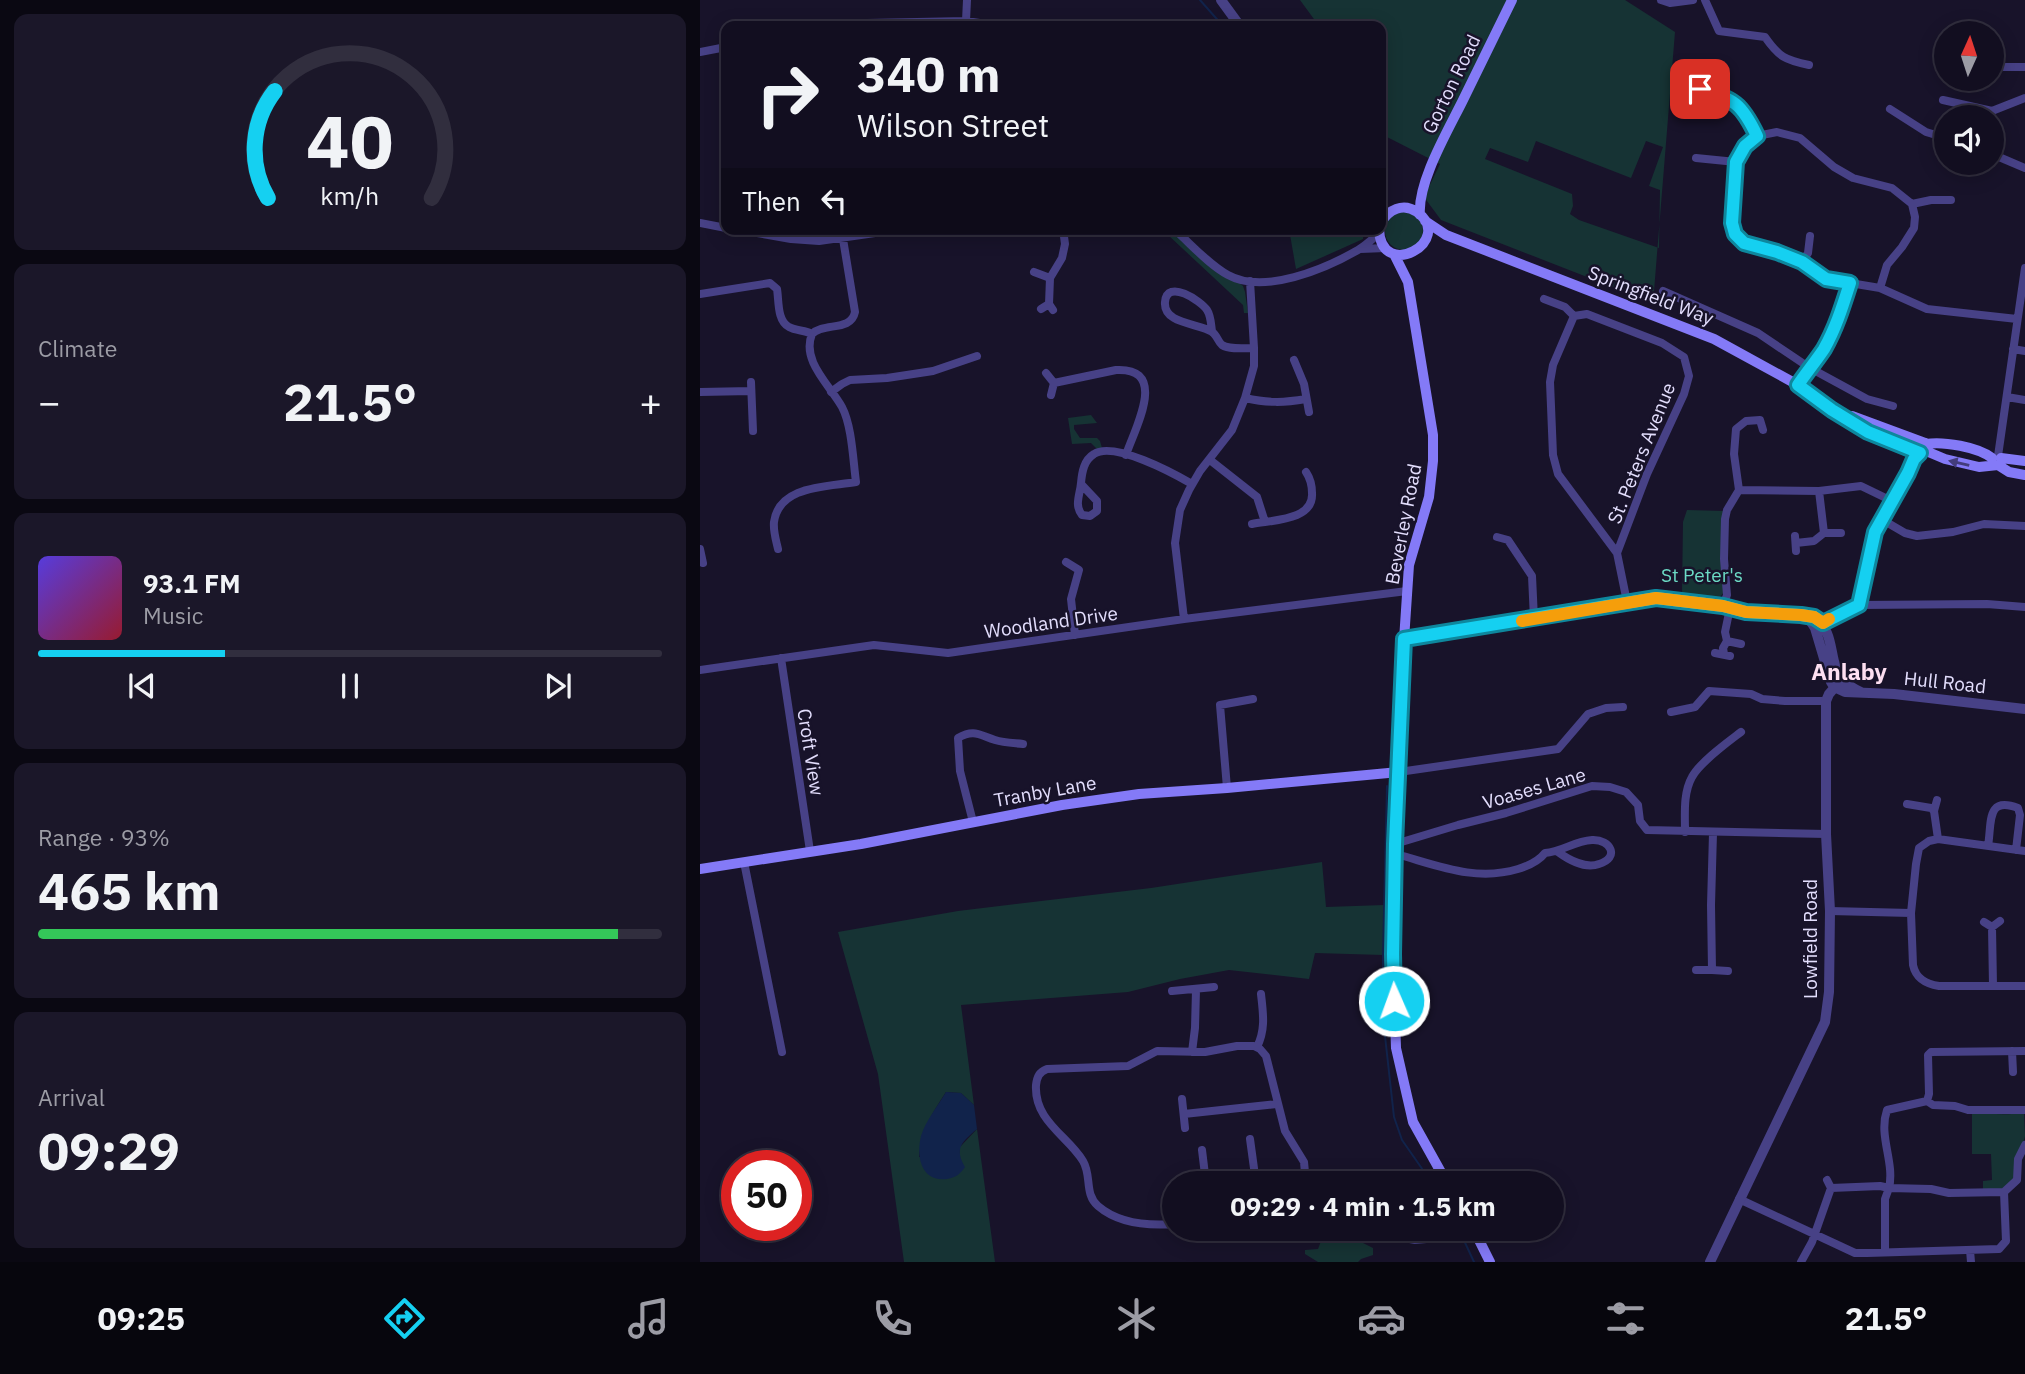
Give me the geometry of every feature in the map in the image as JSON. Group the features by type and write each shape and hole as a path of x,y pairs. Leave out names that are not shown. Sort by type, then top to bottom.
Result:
{"main road":[{"name":"Gorton Road","path":"1423,218 1419,203 1424,184 1444,137 1512,0"},
{"name":"Gorton Road","path":"1402,208 1424,184"},
{"path":"1386,209 1409,208 1423,218 1427,229 1423,244"},
{"name":"Springfield Way","path":"1423,218 1446,235 1714,339 1798,385 1832,410 1922,448 1938,442 1987,454 2009,472 2025,475"},
{"path":"1384,235 1390,251 1407,255 1423,244 1446,235"},
{"name":"Beverley Road","path":"1390,251 1408,282"},
{"name":"Beverley Road","path":"1413,253 1408,282 1433,435 1433,461 1429,498 1409,565 1393,954 1396,1048 1413,1122 1440,1171"},
{"name":"Springfield Way","path":"1996,460 2025,461"},
{"name":"Tranby Lane","path":"700,869 861,844 1062,805 1139,794 1399,772"},
{"path":"1480,1241 1490,1262"}],"street":[{"path":"967,0 967,21"},
{"path":"1221,0 1236,21"},
{"path":"1661,0 1670,3 1693,0"},
{"path":"1706,0 1719,31 1766,34 1778,55 1790,62 1809,65"},
{"path":"700,52 721,48"},
{"path":"1787,73 1790,62"},
{"path":"2004,67 2025,67"},
{"path":"1698,85 1729,98 1747,114 1757,136"},
{"path":"1943,100 1992,111 2025,98"},
{"path":"1890,108 1934,134"},
{"path":"1880,288 1887,265 1914,228 1912,204 1892,188 1853,178 1834,167 1800,138 1777,132 1757,136 1745,146 1736,162 1732,223 1735,234 1744,243 1802,262 1826,279 1880,288 1927,309 2017,319"},
{"path":"1695,157 1736,162"},
{"path":"2004,159 2025,168"},
{"path":"1912,204 1953,199"},
{"path":"700,223 721,227"},
{"path":"780,235 806,241 867,235"},
{"path":"1048,308 1050,278 1062,258 1064,235"},
{"path":"1181,235 1224,273 1250,281 1268,281 1312,272 1360,249 1372,235"},
{"path":"1802,262 1808,253 1810,236"},
{"path":"778,549 774,531 775,520 778,510 787,499 804,490 856,482 847,420 842,407 815,366 810,341 812,334 818,329 848,323 854,317 843,239"},
{"path":"1360,249 1390,251"},
{"path":"1996,460 2025,268"},
{"path":"1034,272 1050,278"},
{"path":"1184,620 1175,543 1180,510 1192,484 1232,430 1245,398 1254,366 1250,281"},
{"path":"1798,385 1823,351 1837,322 1850,283"},
{"path":"700,294 770,284 777,289 783,323 812,334"},
{"path":"1212,331 1178,320 1169,314 1165,300 1168,295 1174,291 1183,292 1206,308 1212,331 1220,344 1254,348"},
{"name":"Springfield Way","path":"1666,296 1758,332 1810,368 1867,399 1893,405"},
{"name":"St. Peters Avenue","path":"1544,299 1565,307 1574,316 1587,314 1662,343 1684,357 1689,376 1684,394 1647,474 1617,553"},
{"path":"1574,316 1553,365 1550,382 1553,455 1558,474 1617,553 1628,602"},
{"path":"2012,349 2025,351"},
{"path":"831,392 850,380 933,371 977,356"},
{"path":"1294,360 1304,384 1309,412"},
{"path":"1054,383 1116,370 1125,370 1140,377 1146,391 1145,402 1126,455"},
{"path":"1046,373 1054,383"},
{"path":"1051,395 1054,383"},
{"path":"700,392 751,386 753,432"},
{"path":"2007,397 2025,400"},
{"path":"1245,398 1267,403 1306,399"},
{"path":"1739,490 1734,454 1736,429 1746,421 1760,419 1763,430"},
{"path":"1859,605 1872,540 1881,519 1922,448"},
{"path":"1081,484 1083,468 1092,455 1104,451 1126,455 1167,470 1192,484"},
{"path":"1210,460 1257,497 1265,522"},
{"path":"1252,524 1284,520 1303,512 1310,506 1313,497 1311,475"},
{"path":"1739,490 1819,492 1861,486 1892,501"},
{"path":"1723,654 1727,641 1725,519 1727,510 1739,490"},
{"path":"1819,492 1824,533"},
{"path":"1881,519 1905,533 1917,536 1953,532 1984,524 2025,526"},
{"path":"1796,543 1814,541 1824,533 1840,533"},
{"path":"1496,536 1508,540 1532,576 1534,619"},
{"path":"700,549 704,563"},
{"path":"1066,562 1079,570 1071,599 1075,635"},
{"name":"Woodland Drive","path":"700,670 874,645 948,653 1408,591"},
{"path":"1404,639 1656,598 1746,612 1801,615 1819,626"},
{"path":"1819,626 1859,605 1987,604 2025,607"},
{"path":"1819,626 1827,673 1838,683"},
{"path":"1727,641 1741,644"},
{"name":"Croft View","path":"780,658 810,851"},
{"name":"Hull Road","path":"1838,683 1845,692 1937,698 2025,709"},
{"name":"Lowfield Road","path":"1710,1262 1825,1022 1828,1007 1830,911 1826,834 1826,701 1838,683"},
{"path":"1671,712 1695,706 1709,691 1751,694 1762,699 1785,701 1826,701"},
{"path":"1227,788 1220,705 1253,699"},
{"path":"1399,772 1558,749 1588,714 1606,708 1623,707"},
{"path":"973,822 960,771 958,738 967,733 981,734 996,740 1023,744"},
{"path":"1685,832 1685,801 1692,776 1714,754 1739,737"},
{"name":"Voases Lane","path":"1396,849 1458,825 1592,786 1610,787 1626,792 1638,805 1640,821 1647,830 1826,834"},
{"path":"1937,800 1934,811 1938,839"},
{"path":"1907,804 1931,808 1934,811"},
{"path":"1989,846 1993,810 2000,804 2018,807 2021,850 1989,846 1938,839 1919,848 1910,913 1915,974 1927,983 1939,986 2025,986"},
{"path":"1712,970 1713,833"},
{"path":"1396,849 1472,874 1489,876 1527,867 1541,859 1545,853 1558,852 1571,844 1600,840 1611,848 1611,855 1607,860 1592,865 1572,860 1558,852"},
{"path":"744,862 782,1052"},
{"path":"1830,911 1910,913"},
{"path":"1993,986 1988,924 2000,921"},
{"path":"1696,970 1727,971"},
{"path":"1172,991 1214,987"},
{"path":"1192,1052 1196,990"},
{"path":"1257,1047 1264,1022 1261,994"},
{"path":"1162,1225 1150,1226 1112,1216 1091,1197 1085,1164 1055,1131 1038,1100 1036,1084 1039,1075 1047,1069 1128,1066 1157,1051 1192,1052 1237,1046 1257,1047 1266,1056 1285,1131 1304,1162 1305,1171"},
{"path":"2012,1051 2013,1072"},
{"path":"1927,1101 1928,1055 1931,1052 2025,1051"},
{"path":"1182,1099 1185,1128"},
{"path":"1885,1252 1885,1199 1891,1180 1890,1158 1886,1149 1887,1110 1927,1101 1933,1105 1955,1106 1968,1110 2025,1110"},
{"path":"1184,1114 1277,1104"},
{"path":"1250,1139 1254,1171"},
{"path":"1801,1262 1812,1242 1829,1184 1931,1189 1949,1193 2004,1192 2021,1180 2018,1159 2025,1144"},
{"path":"1202,1150 1205,1171"},
{"path":"1739,1199 1867,1258 1885,1252 1999,1249 2006,1241 2004,1192"},
{"path":"1970,1250 1971,1262"}],"green space":[{"path":"1300,0 1625,0 1675,32 1659,224 1660,190 1649,186 1663,147 1646,141 1631,178 1536,141 1528,162 1490,148 1485,159 1572,194 1573,206 1570,214 1579,220 1658,247 1654,291 1646,300 1441,220 1424,197 1440,164 1387,137 1386,21 1315,21"},
{"path":"1397,214 1411,214 1421,224 1421,238 1411,248 1397,248 1387,238 1387,224"},
{"path":"1168,235 1179,235 1243,286 1248,313 1244,313 1243,305"},
{"path":"1290,235 1363,235 1363,239 1296,269"},
{"path":"1091,415 1097,423 1074,425 1074,429 1080,438 1097,438 1102,448 1098,450 1091,443 1072,444 1068,418"},
{"name":"St Peter's","path":"1687,510 1724,511 1724,592 1720,597 1682,593 1683,522"},
{"path":"1322,862 1326,907 1384,905 1383,955 1315,953 1309,979 1229,970 1128,992 961,1005 974,1105 961,1093 946,1092 928,1123 919,1157 959,1156 960,1147 977,1129 995,1262 904,1262 878,1074 838,932 958,911 1151,888"},
{"path":"1972,1113 2024,1113 2025,1136 2015,1180 2003,1190 1983,1190 1983,1181 1992,1180 1991,1154 1972,1154"},
{"path":"1321,1241 1359,1241 1373,1248 1373,1255 1358,1262 1318,1262 1305,1254 1305,1250 1318,1249"}],"water":[{"path":"946,1092 961,1093 974,1105 977,1129 961,1146 960,1155 965,1167 958,1175 938,1179 926,1172 919,1152 926,1124"}],"waterway":[{"path":"1200,0 1219,21"},
{"path":"1387,786 1383,1018 1394,1117 1402,1140 1424,1171"},
{"path":"1464,1241 1474,1262"}],"slow traffic":[{"path":"1522,621 1656,598 1723,606 1746,612 1801,615 1814,617 1823,623 1829,619"}],"district":[{"name":"Anlaby","path":"1849,672"}],"route":[{"path":"1394,1001 1395,844 1404,639 1656,598 1723,606 1746,612 1801,615 1814,617 1823,623 1859,605 1875,532 1914,459 1920,453 1868,432 1798,385 1823,351 1837,322 1850,283 1826,279 1802,262 1744,243 1735,234 1732,223 1736,162 1745,146 1757,136 1747,114 1729,98 1700,89"}]}
